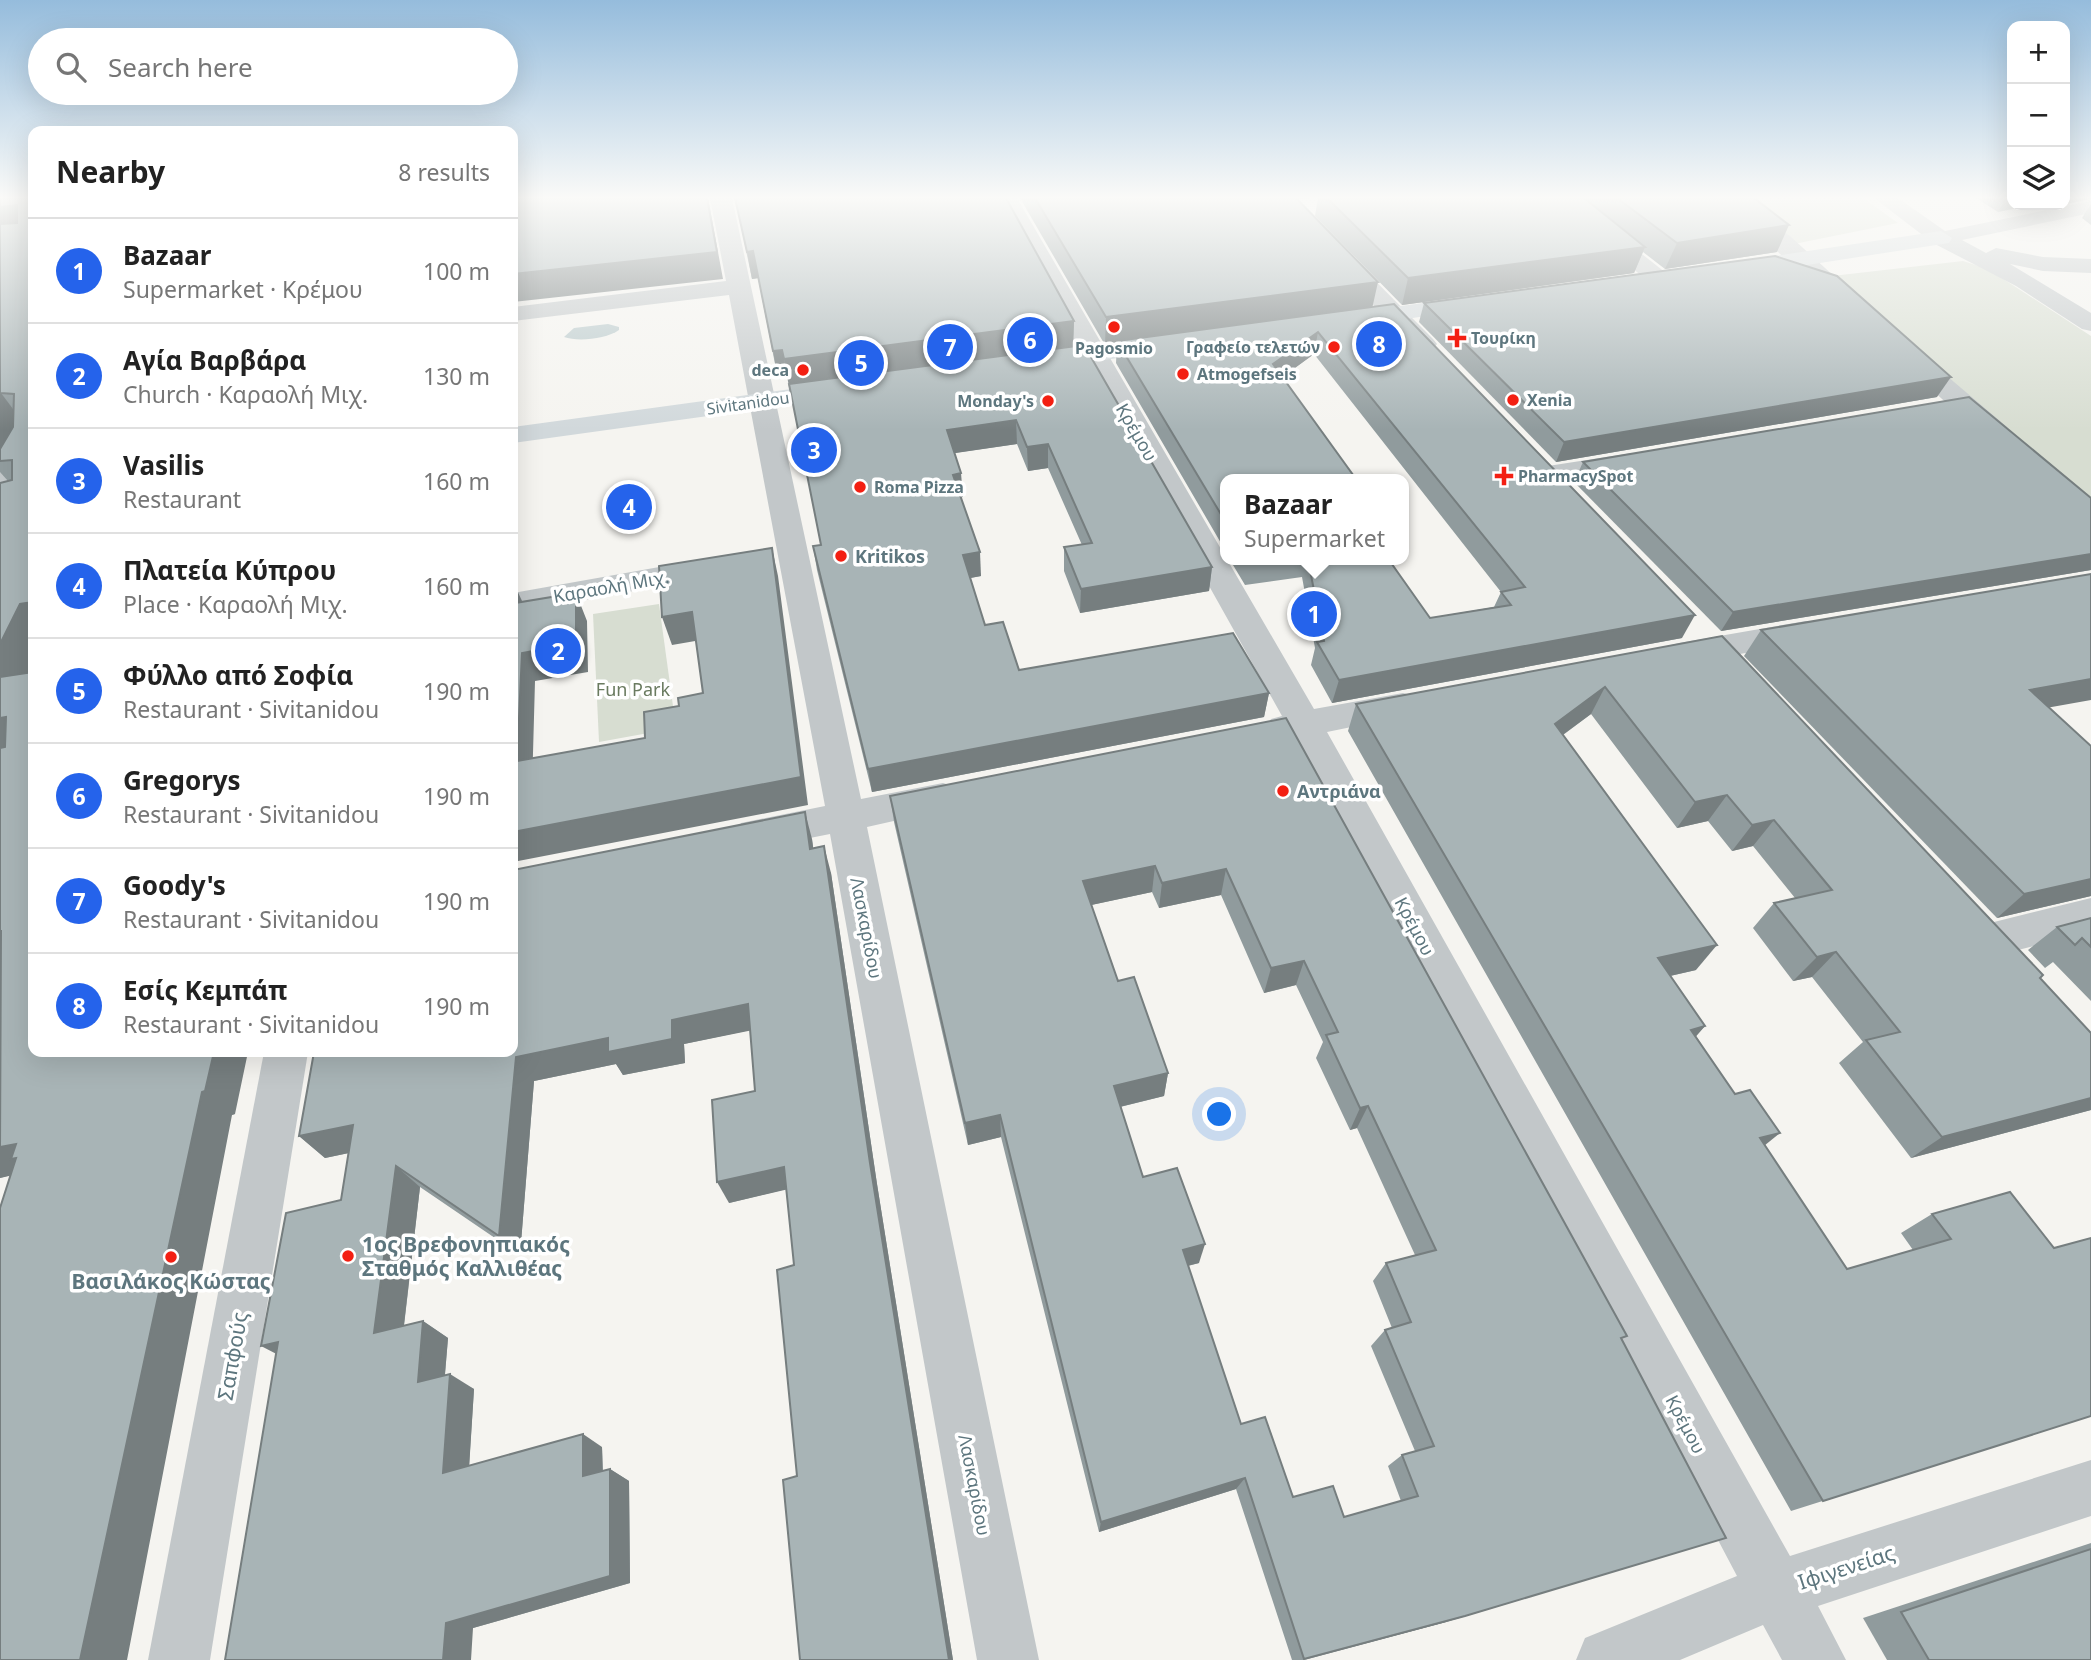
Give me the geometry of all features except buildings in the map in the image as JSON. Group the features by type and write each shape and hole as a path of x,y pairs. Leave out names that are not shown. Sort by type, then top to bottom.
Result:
{"main road":[{"path":"1630,281 1669,276"},
{"path":"1326,323 1492,300"},
{"path":"1009,366 1188,341"},
{"name":"Sivitanidou","path":"518,434 872,386"}],"street":[{"name":"Λασκαρίδου","path":"737,275 761,401 764,558 846,817 1008,1660"},
{"name":"Κρέμου","path":"1049,275 1306,724 1815,1660"},
{"path":"1360,275 1443,364"},
{"path":"1821,275 1864,316"},
{"path":"2013,275 2091,324"},
{"path":"518,313 739,287"},
{"path":"1884,334 1950,406 2016,449"},
{"path":"7,499 28,443"},
{"path":"1576,504 1538,465 1655,457"},
{"name":"Καραολή Μιχ.","path":"518,602 764,558"},
{"path":"1686,619 1741,678"},
{"path":"1645,660 1835,627"},
{"path":"1251,735 1441,698"},
{"path":"726,840 981,789"},
{"path":"2014,971 1976,931 2091,915"},
{"name":"Σαπφούς","path":"179,1660 285,1057"},
{"name":"Ιφιγενείας","path":"1607,1660 1776,1590 2091,1488"}],"green space":[{"path":"1998,275 2091,336 2091,510 1832,276"},
{"name":"Fun Park","path":"659,604 676,728 599,742 593,614"}],"shaded area":[{"path":"608,324 619,327 619,330 592,339 564,337 574,328"}],"place":[{"name":"Pagosmio","path":"1114,327"},
{"name":"Τουρίκη","path":"1457,338"},
{"name":"Gregorys","path":"1030,340"},
{"name":"Εσίς Κεμπάπ","path":"1379,344"},
{"name":"Goody's","path":"950,347"},
{"name":"Γραφείο τελετών","path":"1334,347"},
{"name":"Φύλλο από Σοφία","path":"861,363"},
{"name":"deca","path":"803,370"},
{"name":"Atmogefseis","path":"1183,374"},
{"name":"Xenia","path":"1513,400"},
{"name":"Monday's","path":"1048,401"},
{"name":"Vasilis","path":"814,450"},
{"name":"PharmacySpot","path":"1504,476"},
{"name":"Roma Pizza","path":"860,487"},
{"name":"Πλατεία Κύπρου","path":"629,507"},
{"name":"Kritikos","path":"841,556"},
{"name":"Bazaar","path":"1314,614"},
{"name":"Αγία Βαρβάρα","path":"558,651"},
{"name":"Αντριάνα","path":"1283,791"},
{"name":"1ος Βρεφονηπιακός Σταθμός Καλλιθέας","path":"348,1256"},
{"name":"Βασιλάκος Κώστας","path":"171,1257"}]}
